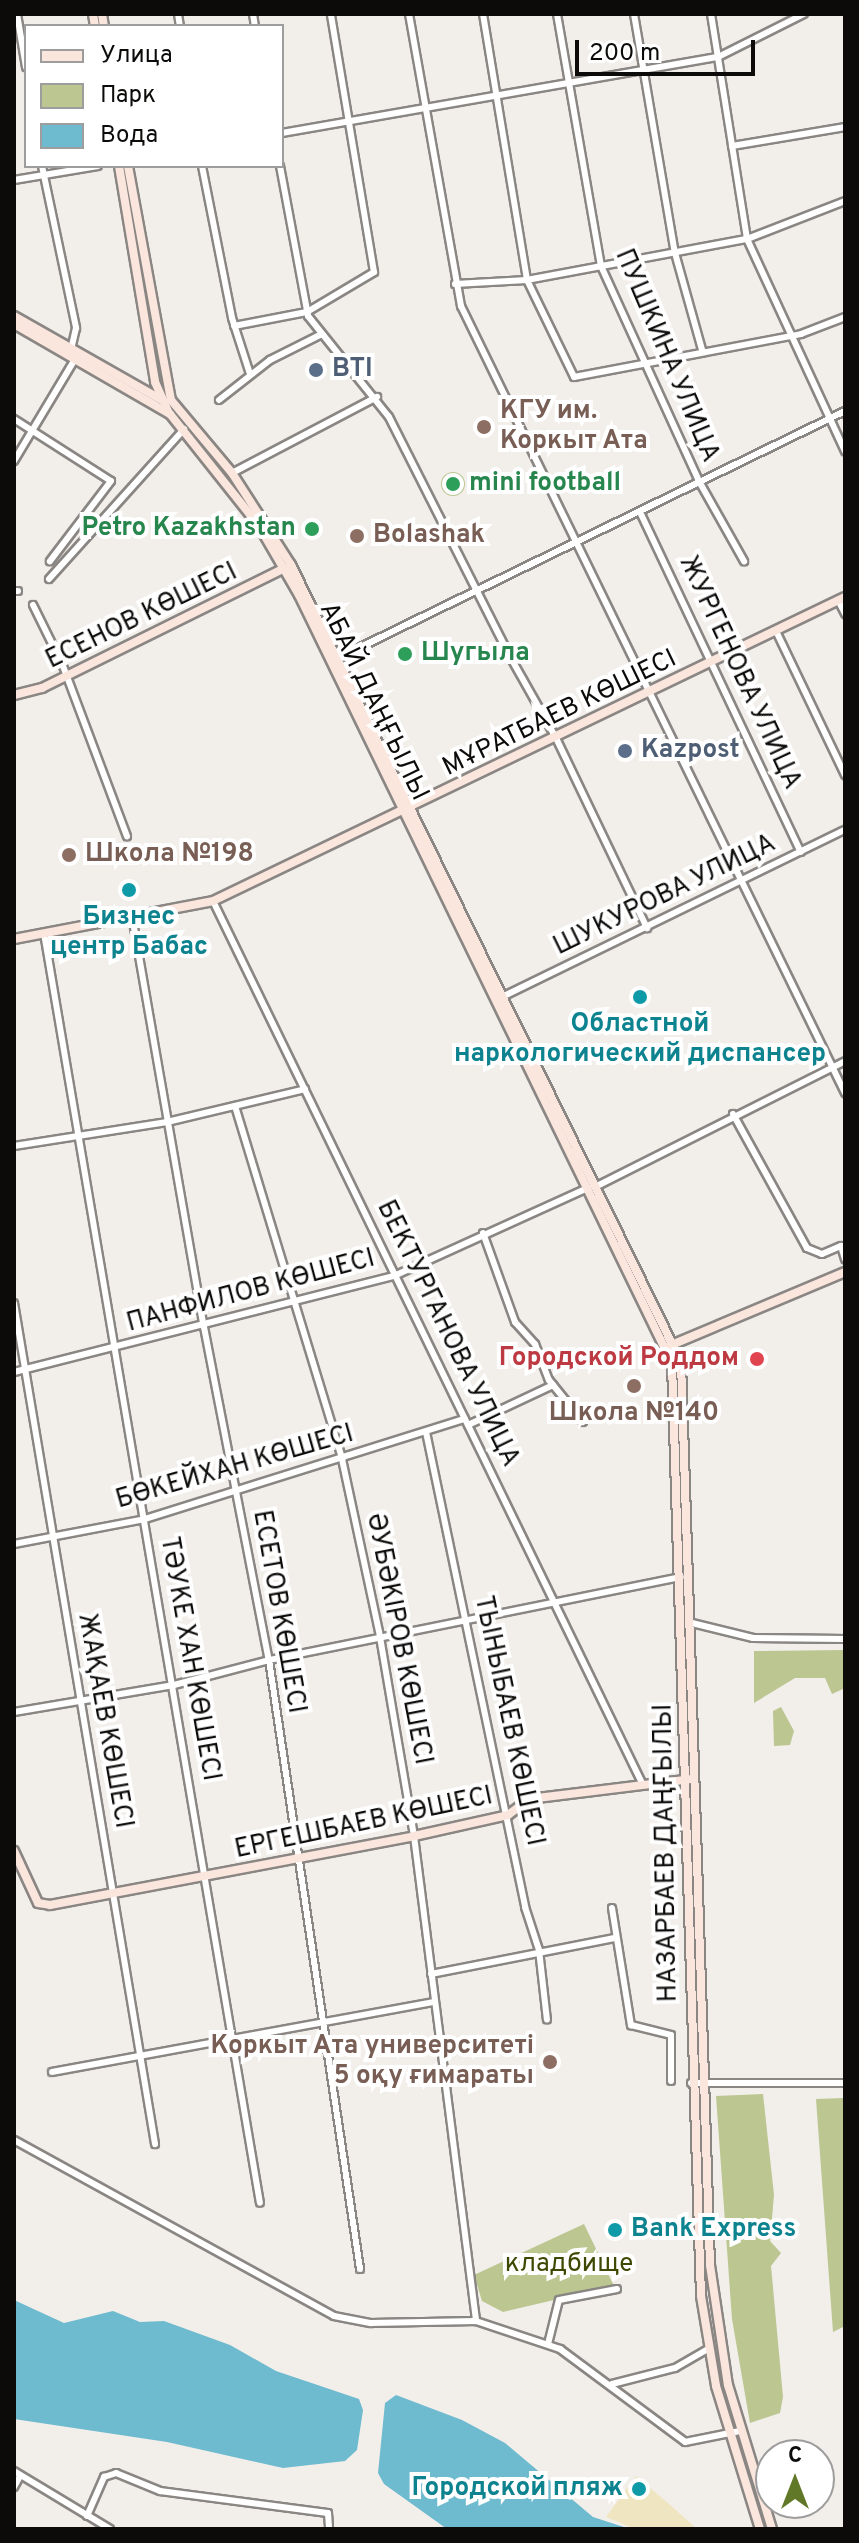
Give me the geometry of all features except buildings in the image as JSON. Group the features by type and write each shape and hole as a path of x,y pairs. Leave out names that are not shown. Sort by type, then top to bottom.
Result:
{"main road":[{"path":"119,168 161,400"},
{"path":"128,168 165,385 174,412"},
{"path":"14,316 161,400 174,412"},
{"name":"АБАЙ ДАҢҒЫЛЫ","path":"14,324 174,412 232,479 288,567 595,1186"},
{"path":"135,386 149,385 153,368"},
{"name":"АБАЙ ДАҢҒЫЛЫ","path":"174,412 184,429 232,479"},
{"name":"ЕСЕНОВ КӨШЕСІ","path":"14,695 63,677 288,567"},
{"name":"МҰРАТБАЕВ КӨШЕСІ","path":"14,939 213,901 842,598"},
{"name":"АБАЙ ДАҢҒЫЛЫ","path":"407,810 595,1186"},
{"name":"НАЗАРБАЕВ ДАҢҒЫЛЫ","path":"595,1186 684,1385 692,1623 696,2083 709,2348 730,2435 760,2529"},
{"path":"669,1346 845,1272"},
{"name":"НАЗАРБАЕВ ДАҢҒЫЛЫ","path":"669,1346 676,1380 680,1577 691,1780"},
{"name":"ЕРГЕШБАЕВ КӨШЕСІ","path":"14,1851 38,1903 206,1877 414,1836 508,1815 529,1799 691,1780"},
{"name":"НАЗАРБАЕВ ДАҢҒЫЛЫ","path":"696,2083 710,2265 719,2338 740,2431 772,2529"}],"street":[{"path":"17,14 24,55"},
{"path":"234,326 307,312 374,272 331,14"},
{"path":"409,14 455,284 466,319 845,1093"},
{"path":"483,14 527,280 574,377 702,350 791,336 845,317"},
{"name":"ПУШКИНА УЛИЦА","path":"557,14 601,266 700,483 744,561"},
{"path":"634,14 675,253 702,350"},
{"path":"711,14 747,239 845,451"},
{"path":"284,133 718,57 804,14"},
{"path":"732,146 845,127"},
{"path":"42,168 76,328 71,349"},
{"path":"14,180 86,168"},
{"path":"202,168 234,326 250,374"},
{"path":"280,168 307,312 322,334 377,397 556,738 647,928"},
{"path":"455,284 527,280 747,239 845,201"},
{"path":"219,400 250,374 322,334"},
{"path":"14,461 75,359"},
{"path":"232,479 377,397"},
{"path":"334,660 845,411"},
{"path":"14,419 111,481 50,561"},
{"path":"49,579 184,429"},
{"name":"ЖУРГЕНОВА УЛИЦА","path":"640,512 714,662 801,852"},
{"path":"842,598 845,614"},
{"path":"33,605 127,836"},
{"path":"776,631 845,775"},
{"name":"ШУКУРОВА УЛИЦА","path":"502,997 845,830"},
{"name":"БЕКТУРГАНОВА УЛИЦА","path":"213,901 557,1600 569,1636 643,1785"},
{"name":"ЕСЕТОВ КӨШЕСІ","path":"132,916 204,1327 269,1660 360,2269"},
{"name":"ТӘУКЕ ХАН КӨШЕСІ","path":"44,933 260,2203"},
{"path":"595,1186 733,1114 845,1061"},
{"path":"14,1146 167,1122 305,1089"},
{"name":"ӘУБӘКІРОВ КӨШЕСІ","path":"235,1106 342,1459 380,1637 414,1836 476,2321"},
{"path":"733,1114 782,1210 791,1215 814,1254 841,1246 845,1259"},
{"name":"ПАНФИЛОВ КӨШЕСІ","path":"14,1372 204,1327 396,1275 483,1233 595,1186"},
{"path":"483,1233 515,1322 535,1344 553,1385 583,1422"},
{"name":"ЖАҚАЕВ КӨШЕСІ","path":"14,1303 155,2144"},
{"name":"БӨКЕЙХАН КӨШЕСІ","path":"14,1544 145,1519 236,1493 426,1432 467,1422 553,1385"},
{"name":"ТЫНЫБАЕВ КӨШЕСІ","path":"426,1432 525,1907 539,1950 547,2020"},
{"path":"14,1712 80,1698 174,1685 269,1660 691,1575"},
{"path":"692,1623 753,1638 845,1639"},
{"path":"612,1908 631,2025 671,2035 671,2081"},
{"path":"431,1974 539,1950 615,1938"},
{"path":"52,2072 433,2002"},
{"path":"696,2083 845,2083"},
{"path":"14,2140 334,2316 371,2323 476,2321 548,2344 612,2384 685,2442 740,2431"},
{"path":"548,2344 559,2300 617,2289"},
{"path":"612,2384 675,2368 709,2348"},
{"path":"87,2516 104,2477 116,2473 160,2491 328,2513 329,2529"},
{"path":"14,2487 17,2474 110,2529"}],"green space":[{"name":"mini football","path":"453,472 462,475 465,484 462,493 453,496 444,493 441,484 444,475"},
{"path":"845,1650 845,1688 832,1694 825,1678 795,1678 754,1703 754,1651"},
{"path":"781,1707 794,1731 790,1745 774,1746 773,1711"},
{"path":"763,2094 774,2195 770,2241 781,2253 771,2266 783,2397 780,2413 750,2423 732,2319 716,2096"},
{"path":"845,2098 845,2326 833,2332 816,2099"},
{"name":"кладбище","path":"584,2224 614,2286 503,2312 482,2301 474,2275"}],"sand":[{"name":"Городской пляж","path":"636,2476 697,2529 635,2529 606,2517"}],"water":[{"path":"14,2300 64,2323 113,2311 140,2322 164,2321 230,2345 276,2371 359,2399 363,2410 357,2450 345,2461 283,2468 167,2442 14,2419"},
{"path":"396,2395 462,2420 505,2443 593,2517 630,2529 447,2529 384,2484 378,2473 385,2403"}],"place":[{"name":"BTI","path":"316,370"},
{"name":"КГУ им. Коркыт Ата","path":"484,427"},
{"name":"mini football","path":"453,484"},
{"name":"Petro Kazakhstan","path":"312,529"},
{"name":"Bolashak","path":"357,536"},
{"name":"Шугыла","path":"405,654"},
{"name":"Kazpost","path":"625,751"},
{"name":"Школа №198","path":"69,855"},
{"name":"Бизнес центр Бабас","path":"129,890"},
{"name":"Областной наркологический диспансер","path":"640,997"},
{"name":"Городской Роддом","path":"757,1359"},
{"name":"Школа №140","path":"634,1386"},
{"name":"Коркыт Ата университеті 5 оқу ғимараты","path":"550,2062"},
{"name":"Bank Express","path":"615,2230"},
{"name":"Городской пляж","path":"639,2489"}]}
